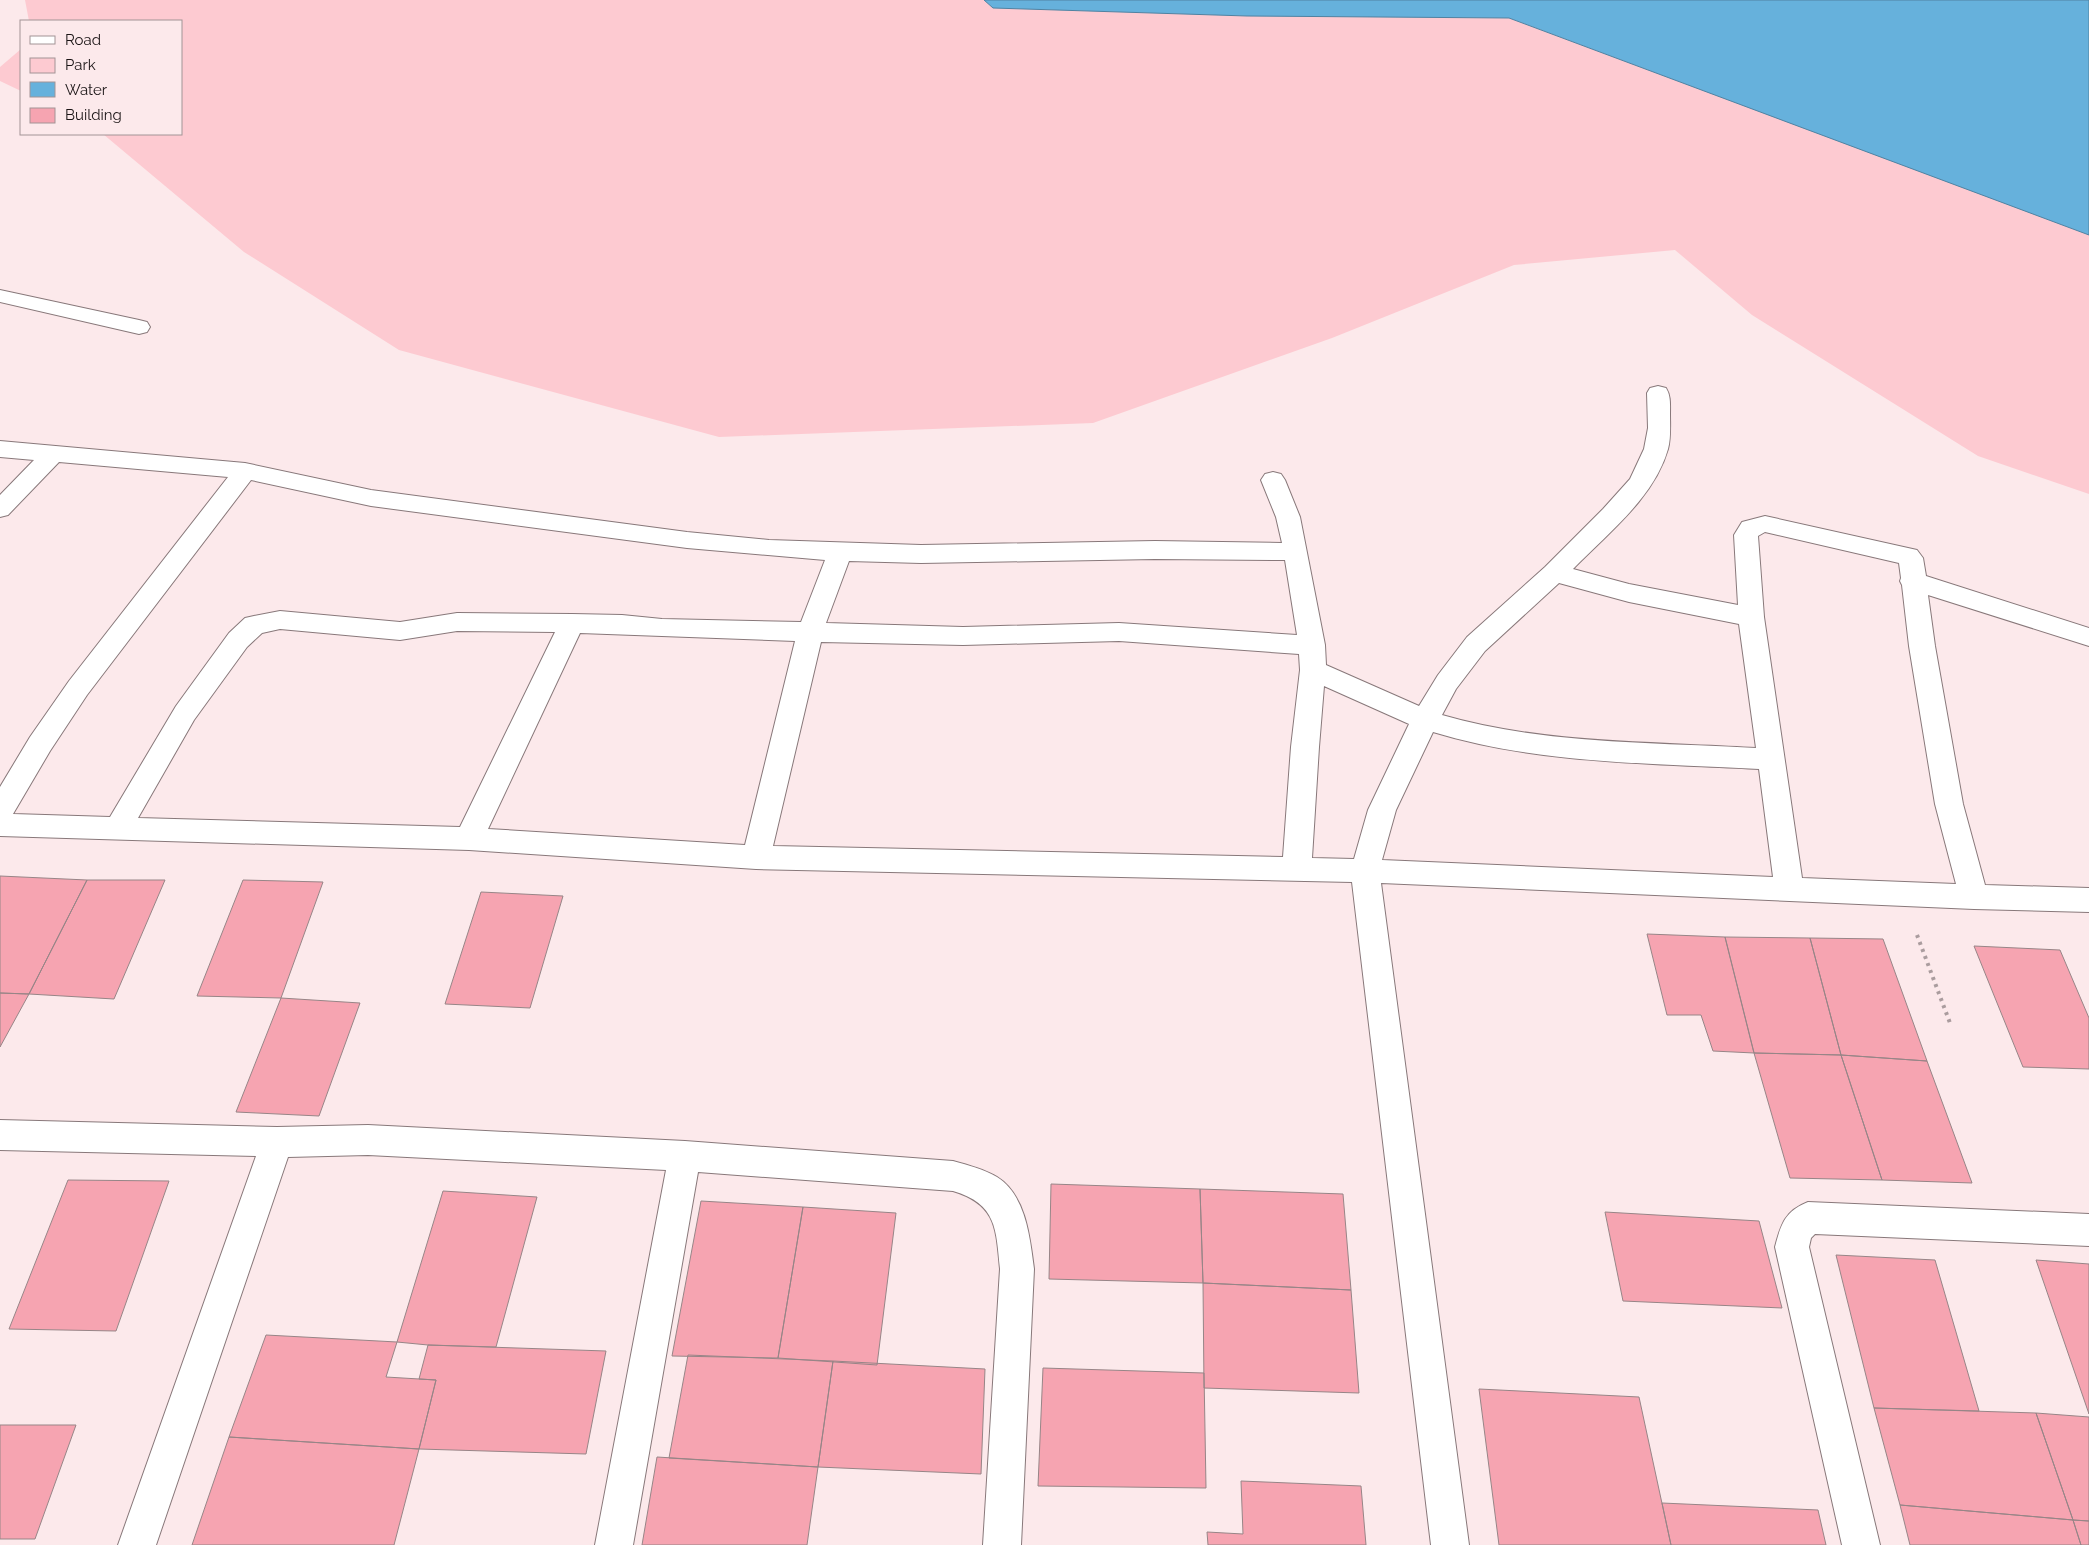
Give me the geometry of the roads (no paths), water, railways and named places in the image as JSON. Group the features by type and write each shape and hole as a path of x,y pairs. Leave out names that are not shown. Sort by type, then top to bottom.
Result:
{"street":[{"path":"0,296 139,327"},
{"path":"1450,1545 1366,872 1382,810 1425,720 1447,682 1476,644 1554,573 1612,515 1640,483 1656,449 1659,428 1658,392"},
{"path":"0,449 245,471 371,498 687,540 840,552 966,554 1155,550 1296,552"},
{"path":"0,509 52,455"},
{"path":"0,811 40,744 78,688 245,471"},
{"path":"1273,480 1288,517 1296,552 1313,657 1304,747 1297,869"},
{"path":"1789,888 1752,617 1746,535 1751,528 1765,524 1908,556 1912,560 1912,581 1949,804 1974,897"},
{"path":"756,857 810,633 840,552"},
{"path":"1554,573 1629,593 1752,617"},
{"path":"1912,581 2089,637"},
{"path":"118,828 185,713 238,640 254,625 280,620 400,631 457,622 572,623 810,633 963,636 1119,632 1313,657 1425,720 1484,736 1555,747 1771,759"},
{"path":"470,839 490,790 572,623"},
{"path":"0,825 470,839 756,857 1297,869 1974,897 2089,900"},
{"path":"0,1135 277,1142 368,1140 685,1156 953,1176 986,1188 1002,1204 1013,1237 1017,1269 1002,1545"},
{"path":"137,1545 277,1142"},
{"path":"614,1545 685,1156"},
{"path":"1861,1545 1792,1247 1796,1230 1808,1218 2089,1230"}],"water":[{"path":"984,0 2089,0 2089,235 1509,18 1247,16 993,8"}]}
